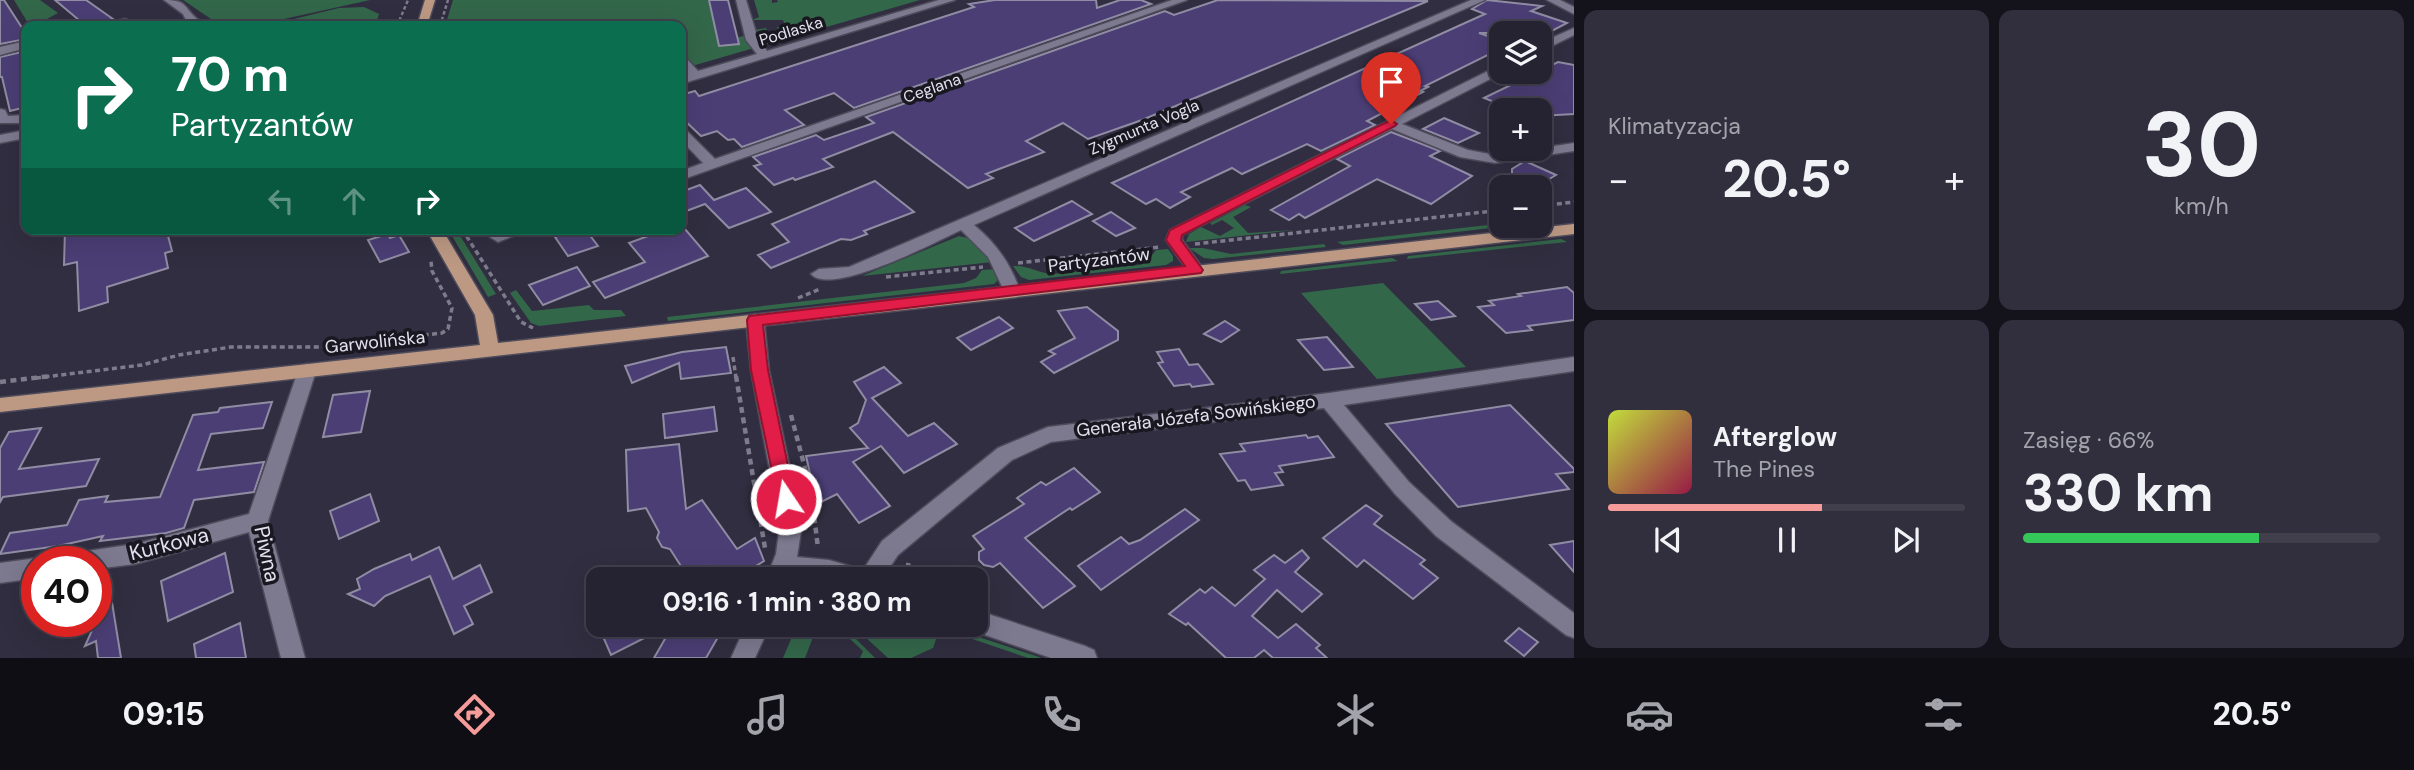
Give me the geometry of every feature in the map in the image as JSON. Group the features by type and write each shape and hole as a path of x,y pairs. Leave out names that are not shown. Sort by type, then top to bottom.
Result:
{"main road":[{"path":"424,21 430,0"},
{"name":"Partyzantów","path":"755,320 1574,229"},
{"path":"437,235 484,315 490,351"},
{"name":"Garwolińska","path":"0,405 755,320"}],"street":[{"path":"169,0 188,12 194,21"},
{"path":"741,0 752,40 765,55"},
{"name":"Podlaska","path":"686,79 950,0"},
{"name":"Ceglana","path":"686,174 1182,0"},
{"name":"Zygmunta Vogla","path":"824,280 852,272 1480,0"},
{"path":"1552,0 1574,11"},
{"path":"1552,42 1574,31"},
{"path":"0,51 21,45"},
{"path":"686,65 696,76"},
{"path":"1196,270 1174,240 1175,233 1489,75"},
{"path":"0,113 3,120 21,119"},
{"path":"1391,124 1465,154 1495,159 1574,147"},
{"path":"0,139 21,135"},
{"path":"686,138 713,165"},
{"path":"963,224 982,238 995,253 1004,268 1012,292"},
{"path":"498,237 504,235"},
{"path":"755,320 760,370 791,525 776,567"},
{"name":"Generała Józefa Sowińskiego","path":"878,567 890,548 1005,454 1048,435 1329,400 1574,365"},
{"name":"Piwna","path":"292,658 257,521 307,371"},
{"path":"1329,400 1402,488 1444,529 1574,627"},
{"name":"Kurkowa","path":"112,557 135,554 257,521"},
{"path":"0,573 21,570"},
{"path":"988,625 1077,657"},
{"path":"743,658 753,637"}],"path":[{"path":"399,21 408,0"},
{"path":"442,21 448,0"},
{"path":"1552,205 1574,202"},
{"path":"1199,243 1489,211"},
{"path":"466,235 521,322 533,328 544,328"},
{"path":"1027,262 1152,248"},
{"path":"884,277 979,267"},
{"path":"792,301 824,280"},
{"path":"0,382 142,365 179,355 231,347 320,347 439,334 448,328 455,317 452,308"},
{"path":"733,357 776,567"},
{"path":"908,567 911,556"}],"green space":[{"path":"14,0 40,0 58,13 47,19 27,21"},
{"path":"183,0 370,0 275,21 214,21"},
{"path":"453,0 709,0 719,45 739,44 738,37 745,36 754,48 692,66 686,58 686,21 447,21"},
{"path":"754,0 772,0 772,3 778,2 777,0 920,0 816,30 782,25 783,20 752,20 759,17"},
{"path":"364,7 379,14 377,21 286,21 339,8"},
{"path":"777,27 813,31 761,46 755,30 766,28 768,34 778,33"},
{"path":"1245,205 1251,207 1233,217 1248,233 1295,230 1186,242 1189,234 1201,227 1220,236 1234,228 1222,220 1212,225 1210,223"},
{"path":"1489,226 1489,228 1343,245 1337,242"},
{"path":"452,235 460,235 496,294 488,297"},
{"path":"959,236 972,239 993,262 862,276"},
{"path":"1561,239 1567,242 1407,259 1408,256"},
{"path":"1324,244 1326,247 1213,259 1204,258 1189,248 1231,254"},
{"path":"1168,249 1173,261 1166,265 1029,280 1021,277 1013,266 1053,274 1138,265 1146,263 1156,250"},
{"path":"1392,258 1398,261 1280,274 1281,271"},
{"path":"997,269 999,279 994,284 668,321 667,317 964,283 976,278 982,270"},
{"path":"1383,283 1466,367 1377,379 1301,293"},
{"path":"516,290 532,311 589,305 594,310 621,310 626,316 539,326 531,323 510,293"},
{"path":"792,637 813,637 805,658 783,658"},
{"path":"848,637 854,637 875,658 860,658 863,651"},
{"path":"865,637 937,637 933,648 911,658 888,658"},
{"path":"966,637 978,637 1042,658 1028,658"}],"building":[{"path":"0,0 4,0 21,26 21,40 0,44"},
{"path":"55,0 86,0 113,19 105,21 80,21"},
{"path":"709,0 728,0 739,44 719,46"},
{"path":"995,0 1096,0 1097,8 1120,0 1141,0 1151,4 854,108 834,93 785,110 804,125 742,147 734,139 728,140 717,131 701,136 686,122 686,94 695,91 699,96 974,7 969,4"},
{"path":"1218,0 1428,1 1142,120 1088,139 1063,123 1026,141 1044,152 986,174 993,178 968,188 893,132 823,159 833,167 795,180 793,178 774,185 754,166 761,164 753,157 816,135 824,140 874,123 866,117 1165,11 1174,15"},
{"path":"1487,0 1542,6 1531,11 1567,23 1552,31 1552,21 1489,21 1489,33 1479,33 1489,36 1489,54 1425,86 1428,87 1420,91 1423,92 1367,121 1375,125 1321,151 1307,144 1242,174 1232,168 1181,192 1190,197 1170,208 1156,199 1146,204 1112,183 1485,14 1472,9"},
{"path":"21,52 21,108 10,111 0,77 0,57"},
{"path":"1558,62 1574,65 1574,114 1552,115 1552,98 1484,98 1513,84 1552,84 1552,65"},
{"path":"1444,118 1479,133 1458,143 1423,129"},
{"path":"1391,132 1440,151 1430,156 1472,176 1431,204 1377,179 1305,218 1299,214 1289,220 1271,210 1350,166 1337,159"},
{"path":"1525,161 1556,175 1552,177 1552,175 1512,175 1512,169"},
{"path":"875,181 914,212 864,231 867,234 851,240 841,239 771,268 758,255 789,242 772,224"},
{"path":"700,185 714,200 746,188 771,212 729,228 705,204 686,211 686,190"},
{"path":"1072,201 1092,214 1034,241 1015,228"},
{"path":"1111,212 1135,228 1116,236 1093,221"},
{"path":"686,230 708,256 605,298 593,282 645,262 629,243 651,235 686,235"},
{"path":"65,235 168,235 172,251 165,253 168,268 107,287 108,302 79,311 77,262 64,265"},
{"path":"385,235 390,238 399,235 409,252 380,262 368,240"},
{"path":"590,235 598,246 568,256 555,237"},
{"path":"577,267 590,286 543,305 529,285"},
{"path":"1567,287 1574,293 1574,320 1528,326 1532,330 1506,333 1478,307 1494,305 1489,301 1521,296 1518,294"},
{"path":"1438,301 1455,316 1431,320 1415,304"},
{"path":"1087,307 1118,331 1118,340 1054,373 1041,362 1055,354 1049,351 1075,338 1058,311"},
{"path":"999,317 1013,328 971,350 957,338"},
{"path":"1225,321 1239,330 1221,342 1204,334"},
{"path":"1327,337 1353,367 1324,370 1298,340"},
{"path":"726,347 731,373 681,379 679,363 632,383 625,366 682,352"},
{"path":"1179,349 1189,365 1198,364 1213,384 1174,386 1158,363 1163,362 1157,352"},
{"path":"884,367 901,383 872,398 908,436 934,423 957,444 904,473 881,446 853,462 890,506 859,523 837,494 817,504 806,456 868,448 850,428 858,423 866,400 854,382"},
{"path":"370,391 361,432 323,437 333,395"},
{"path":"272,402 263,428 211,434 198,470 264,462 254,492 194,500 184,528 166,533 100,541 103,536 58,546 21,546 21,551 0,554 10,533 67,525 79,500 108,496 105,502 160,497 193,415 218,412 220,408"},
{"path":"1510,405 1574,469 1574,472 1556,474 1569,489 1458,507 1386,424"},
{"path":"714,407 717,431 665,438 663,414"},
{"path":"41,428 19,469 99,459 86,486 3,497 0,502 0,448 9,432"},
{"path":"1306,435 1308,438 1318,436 1334,457 1279,466 1283,472 1275,473 1283,485 1251,490 1245,480 1238,481 1220,454 1245,451 1240,444"},
{"path":"679,444 686,509 702,500 737,549 755,538 764,561 754,567 682,567 670,549 662,547 657,538 659,532 646,508 628,511 626,450"},
{"path":"1074,468 1100,492 1025,538 1075,586 1043,608 1000,563 993,567 984,565 979,560 979,552 984,549 973,536 1024,504 1017,498 1041,482 1046,485"},
{"path":"370,494 379,521 339,539 330,511"},
{"path":"1366,505 1382,516 1374,524 1425,560 1420,564 1438,578 1413,599 1364,560 1357,567 1323,538"},
{"path":"1185,509 1199,520 1101,590 1078,566 1121,537 1129,544 1140,540"},
{"path":"1574,541 1574,572 1550,545"},
{"path":"439,547 453,579 480,565 492,592 464,606 473,624 454,634 430,576 385,596 374,606 348,594 360,589 357,579 374,569 410,554 412,560"},
{"path":"1302,550 1309,558 1295,572 1322,594 1302,612 1277,590 1252,616 1278,638 1296,624 1320,645 1316,648 1327,658 1273,658 1264,650 1254,658 1226,658 1188,623 1186,625 1169,614 1200,589 1205,593 1212,587 1235,606 1265,579 1254,570 1274,555 1285,563"},
{"path":"225,553 233,592 168,621 161,581"},
{"path":"112,602 121,658 98,658 96,641 85,646 89,637 112,637"},
{"path":"240,623 246,658 196,658 194,644"},
{"path":"1519,628 1538,642 1524,656 1505,641"},
{"path":"603,637 646,637 611,655"},
{"path":"666,637 718,637 706,658 654,658"}],"route":[{"path":"786,499 757,355 755,320 1196,270 1174,240 1175,233 1391,124"}]}
